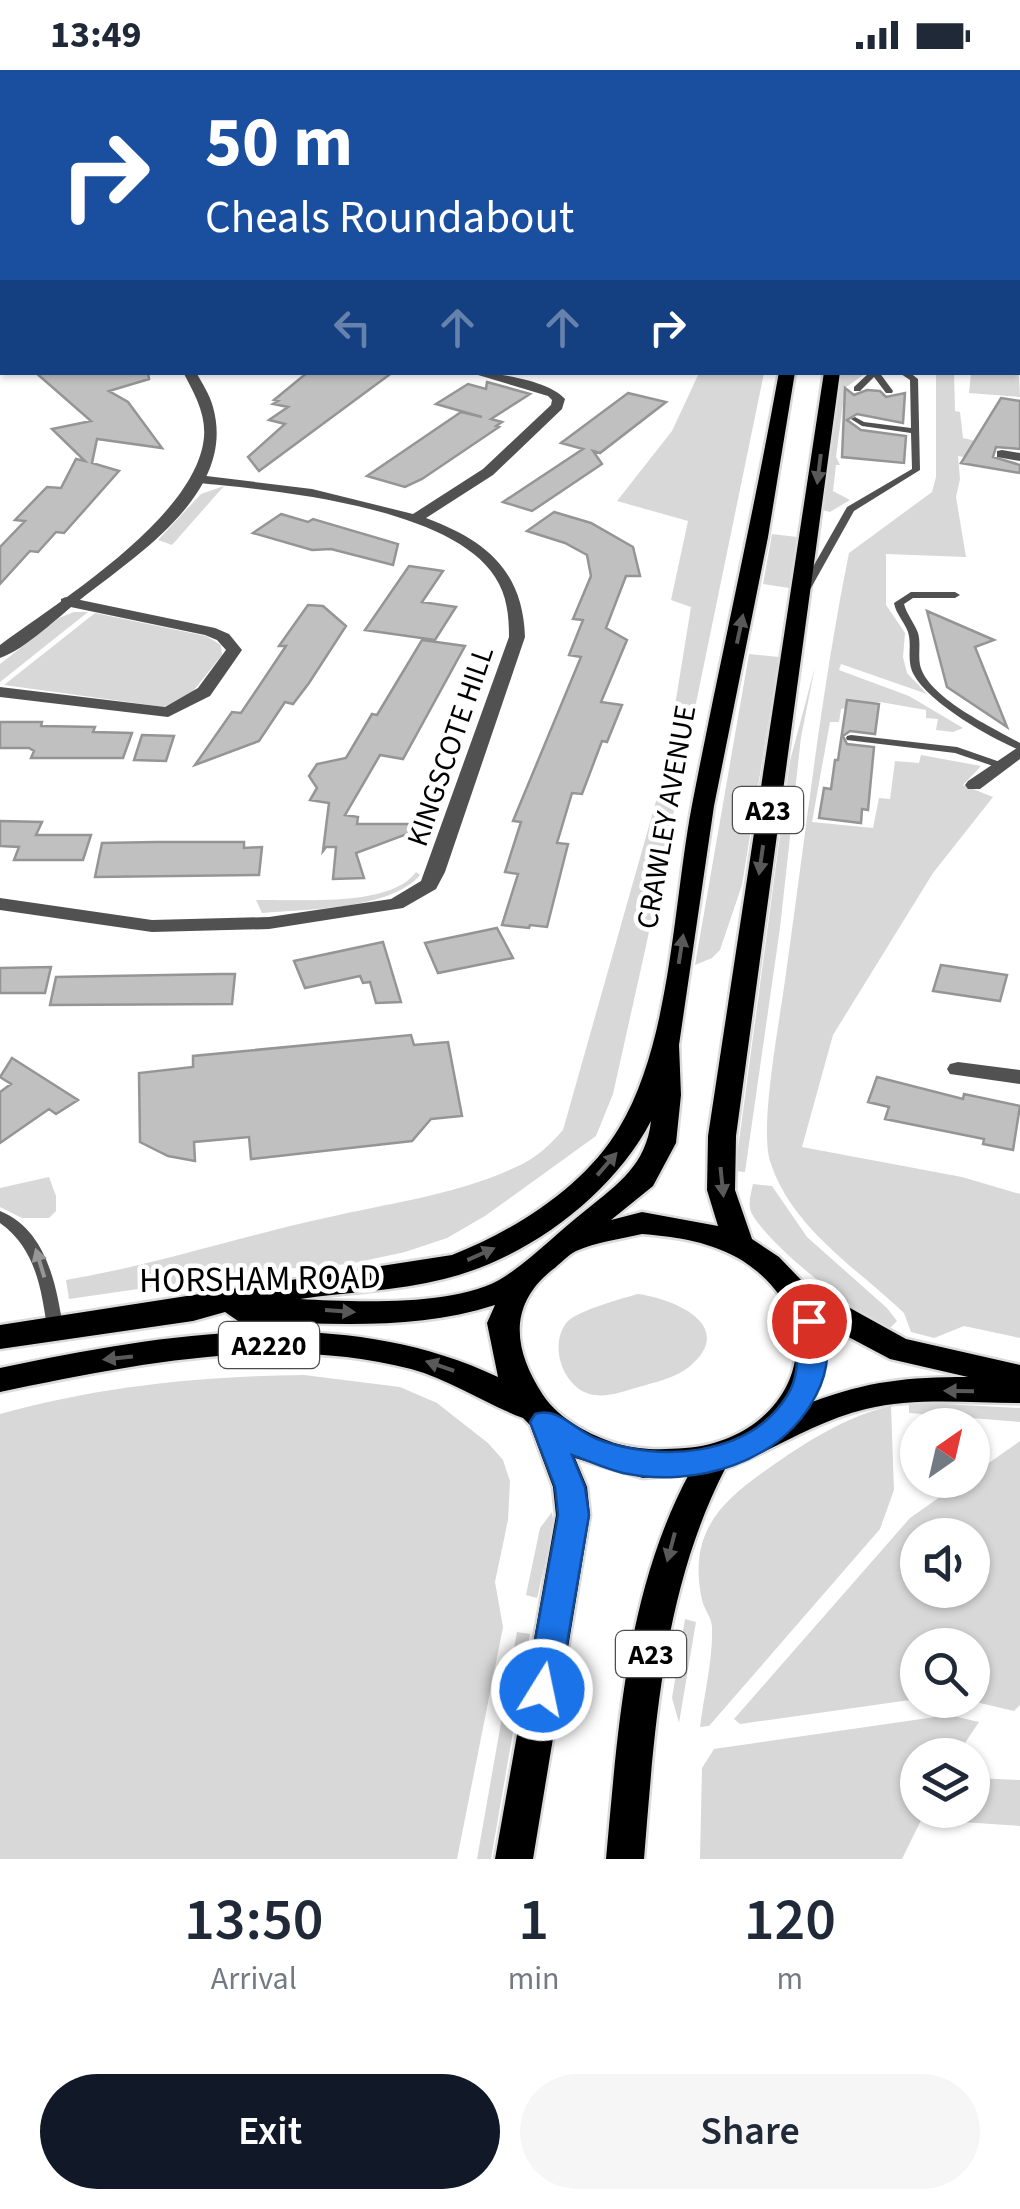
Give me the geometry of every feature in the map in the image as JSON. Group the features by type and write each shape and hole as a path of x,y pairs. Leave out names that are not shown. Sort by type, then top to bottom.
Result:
{"main road":[{"name":"CRAWLEY AVENUE","path":"568,1239 628,1193 655,1160 665,1123 666,1045 704,806 759,537 786,375"},
{"name":"A23","path":"739,1245 721,1190 722,1136 832,375"},
{"name":"A2220","path":"179,1309 409,1274 460,1264 498,1247 562,1204 609,1163 639,1118 666,1045"},
{"path":"514,1859 573,1515 570,1487 537,1415 507,1370 502,1325 518,1284 568,1239 610,1227 642,1223 708,1232 739,1245 770,1266 794,1291 872,1338 901,1350 1020,1377"},
{"name":"HORSHAM ROAD","path":"0,1336 179,1309 406,1313 460,1306 518,1284"},
{"path":"775,1430 796,1407 809,1381 814,1353 809,1321 794,1291"},
{"name":"A2220","path":"0,1380 92,1361 152,1354 279,1344 337,1346 392,1352 434,1363 537,1415"},
{"path":"537,1415 580,1446 622,1460 668,1465 713,1460 860,1396 898,1390 1020,1390"},
{"name":"A23","path":"625,1859 637,1730 666,1566 676,1529 713,1460"}],"street":[{"path":"0,653 153,534 187,498 208,455 211,424 202,391 191,375"},
{"path":"413,520 488,472 557,406 559,399 553,394 485,375"},
{"path":"1002,454 1020,457"},
{"name":"KINGSCOTE HILL","path":"0,904 152,926 208,926 371,911 406,900 429,885 512,658 517,614 513,595 493,564 458,539 413,520 299,490 198,480"},
{"path":"0,692 168,712 204,692 234,650 232,644 210,631 66,602"},
{"path":"974,786 1020,749"},
{"path":"958,1069 1020,1077"}],"lane":[{"path":"857,389 873,375"},
{"path":"876,375 888,392"},
{"path":"802,595 850,509 916,470 914,376"},
{"path":"855,419 862,424 891,424 916,431"},
{"path":"955,594 911,595 899,603 900,614 914,634 914,664 920,678 941,698 1020,749"},
{"path":"850,738 956,750 999,765"},
{"path":"0,1216 28,1237 38,1252 55,1326"}],"shaded area":[{"path":"698,375 764,375 646,946 613,1094 596,1136 485,1216 447,1238 405,1252 349,1264 270,1270 69,1299 66,1280 470,1185 530,1160 563,1130 664,773 691,607 671,600 688,521 617,501 672,431"},
{"path":"840,375 863,375 845,388 836,457 840,465 836,465 833,491 850,500 830,512 822,510"},
{"path":"936,375 954,375 955,411 960,412 963,438 980,442 976,459 958,456 960,479 956,497 966,557 886,554 886,605 905,633 903,657 907,673 927,694 841,664 839,670 909,696 963,728 953,732 936,730 938,719 926,718 926,710 880,702 841,709 839,722 830,722 812,822 873,828 879,798 890,799 895,761 919,763 921,755 981,766 963,785 993,797 933,873 833,1035 802,1147 962,1177 1020,1194 1020,1338 964,1326 934,1338 911,1332 904,1313 827,1245 793,1207 770,1161 767,1144 776,1041 822,710 849,553 932,492 936,477"},
{"path":"971,375 1019,375 1020,397 969,393"},
{"path":"224,486 172,545 158,540 201,494"},
{"path":"772,534 797,537 789,588 763,584"},
{"path":"88,612 0,682 0,664 59,618"},
{"path":"95,613 206,636 221,645 222,655 190,695 164,707 4,685"},
{"path":"749,654 779,657 742,885 720,950 695,965"},
{"path":"815,667 801,737 780,928 745,1172 735,1171 790,761"},
{"path":"416,872 420,875 406,887 346,906 262,913 256,900 365,896 403,883"},
{"path":"49,1177 56,1196 56,1211 49,1218 22,1218 0,1207 0,1188"},
{"path":"753,1184 772,1186 807,1237 887,1308 897,1321 890,1328 836,1295 776,1243 752,1214"},
{"path":"638,1294 668,1302 696,1317 707,1339 702,1352 684,1371 665,1379 611,1394 584,1392 567,1377 562,1366 561,1332 567,1322 580,1314"},
{"path":"304,1375 400,1387 437,1403 488,1443 503,1460 510,1481 508,1520 495,1582 503,1627 457,1859 0,1859 0,1414 75,1396 151,1384"},
{"path":"909,1402 1020,1408 1020,1422 990,1420 990,1408 909,1408"},
{"path":"891,1406 894,1490 880,1529 709,1726 700,1727 712,1628 702,1600 700,1552 716,1516 744,1486 807,1443 848,1420"},
{"path":"1020,1441 1020,1705 1014,1711 990,1705 990,1628 900,1628 900,1701 740,1724 734,1719 900,1529 900,1608 990,1608 990,1518 910,1518 938,1498 990,1498 990,1462"},
{"path":"552,1512 554,1526 537,1598 526,1595 540,1528"},
{"path":"685,1619 696,1622 679,1723 672,1698"},
{"path":"517,1632 530,1634 491,1859 477,1859"},
{"path":"928,1718 979,1722 968,1738 900,1738 900,1828 917,1828 902,1859 700,1859 702,1768 714,1749"},
{"path":"990,1779 1020,1780 1020,1826 990,1824"}],"building":[{"path":"38,375 148,375 149,379 109,391 128,402 162,448 97,439 92,463 119,471 64,533 56,532 38,552 30,551 0,584 0,547 25,521 15,520 47,487 61,488 76,459 85,461 52,429 91,421"},
{"path":"304,375 389,375 259,471 248,457 285,424 269,420 288,407 273,404 278,401 274,400"},
{"path":"487,382 530,394 491,419 502,422 496,426 499,427 422,479 405,487 367,476 461,412 482,417 436,404 468,384 486,389"},
{"path":"845,388 854,395 867,390 880,391 886,397 905,393 903,423 857,414 847,420 861,430 906,436 904,463 842,457"},
{"path":"628,393 666,402 600,453 593,451 602,464 532,511 503,502 583,449 561,443"},
{"path":"1001,398 1020,401 1020,449 996,447 993,457 1020,465 1020,473 961,463"},
{"path":"554,512 591,523 633,547 640,576 626,576 606,628 627,640 601,702 622,705 607,742 602,741 582,794 572,793 557,843 568,844 547,927 529,928 502,925 518,874 505,872 521,822 513,821 581,657 569,655 583,620 573,619 591,576 587,555 527,531"},
{"path":"281,514 308,522 313,519 398,544 393,565 331,549 312,550 253,533"},
{"path":"409,566 443,571 422,602 456,607 435,640 365,630"},
{"path":"308,605 323,606 346,626 309,683 293,704 285,702 259,741 195,765 232,712 241,713 286,646 279,646"},
{"path":"927,611 994,640 975,647 1007,727 947,687"},
{"path":"422,640 465,646 403,759 380,755 345,815 358,817 357,824 426,827 356,853 364,878 333,879 336,847 323,851 329,803 310,800 317,788 309,776 317,764 346,758"},
{"path":"847,700 879,704 875,734 850,731 843,736 847,744 874,747 868,810 862,809 861,823 819,818 824,788 831,789 838,760"},
{"path":"0,722 42,722 41,726 95,727 93,732 132,733 123,758 31,758 34,751 29,748 0,748"},
{"path":"142,735 174,736 166,761 134,760"},
{"path":"0,821 42,822 36,835 91,835 83,860 14,860 19,847 0,846"},
{"path":"244,842 244,848 262,847 259,875 95,877 102,843"},
{"path":"497,928 513,958 438,973 425,943"},
{"path":"383,942 401,1002 376,1003 370,982 363,983 360,976 305,988 294,961"},
{"path":"941,965 1007,975 1000,1001 933,991"},
{"path":"51,967 45,993 0,993 0,968"},
{"path":"235,974 232,1004 50,1005 56,977"},
{"path":"411,1035 414,1045 448,1042 462,1116 431,1119 412,1141 251,1159 249,1137 194,1142 195,1161 168,1156 140,1142 139,1073 193,1067 193,1056"},
{"path":"12,1058 78,1100 56,1114 49,1109 0,1143 0,1092 11,1084 0,1077"},
{"path":"877,1077 963,1099 964,1094 1020,1106 1013,1150 983,1144 984,1139 885,1119 889,1107 868,1102"}],"route":[{"path":"542,1690 570,1550 573,1515 570,1487 545,1422 580,1446 622,1460 668,1465 713,1460 738,1451 775,1430 796,1407 809,1381 814,1353 809,1321"}]}
